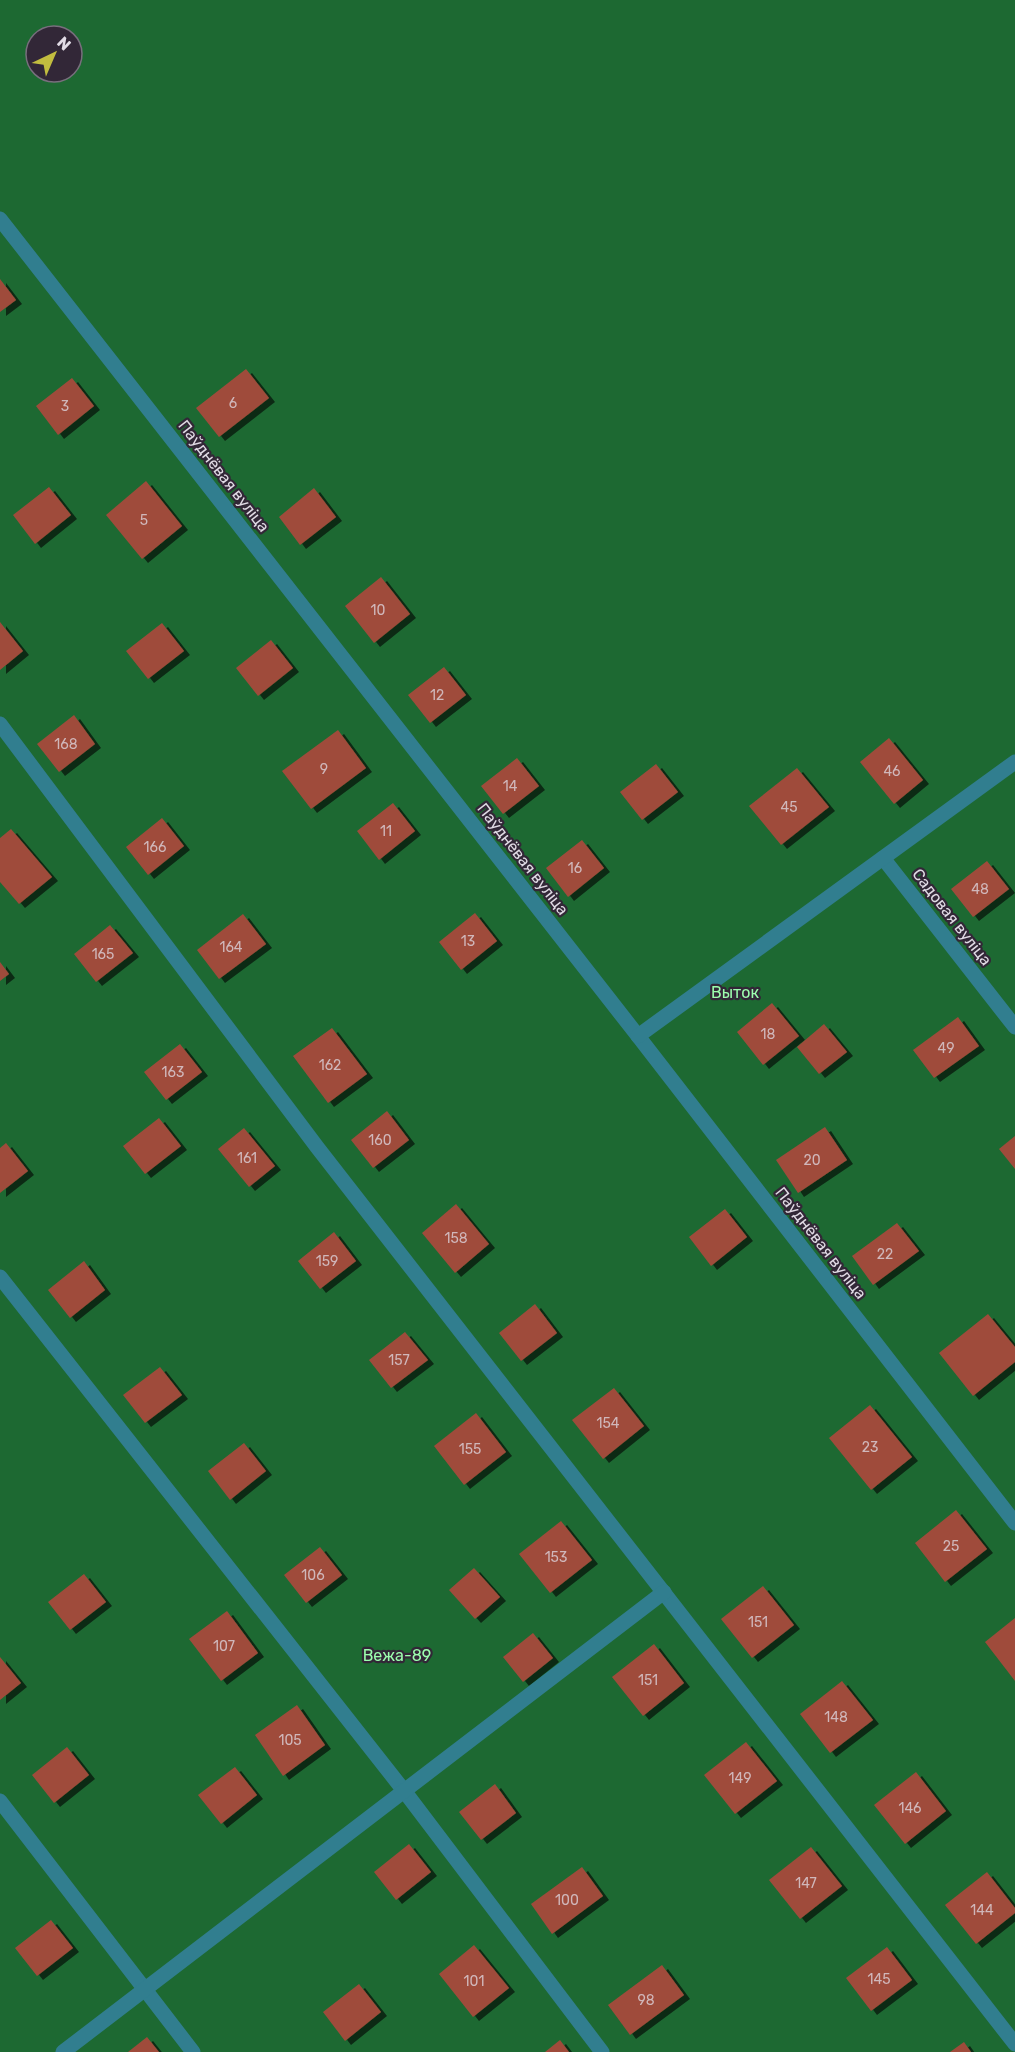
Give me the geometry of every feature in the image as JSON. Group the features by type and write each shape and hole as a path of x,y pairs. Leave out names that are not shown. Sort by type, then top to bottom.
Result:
{"street":[{"name":"Паўднёвая вуліца","path":"0,219 639,1036 1015,1523"},
{"path":"0,724 317,1147 1015,2044"},
{"path":"639,1036 1015,762"},
{"name":"Садовая вуліца","path":"883,858 1015,1027"},
{"path":"0,1277 405,1792 602,2052"},
{"path":"63,2052 664,1592"},
{"path":"0,1801 193,2052"}],"green space":[{"path":"0,0 1015,0 1015,2052 0,2052"}],"building":[{"path":"0,279 16,300 0,312"},
{"path":"246,369 269,398 219,437 196,408"},
{"path":"72,378 94,406 58,435 36,406"},
{"path":"146,481 182,526 142,559 106,515"},
{"path":"49,487 71,515 35,544 13,515"},
{"path":"314,488 336,517 300,545 279,517"},
{"path":"381,577 410,614 374,643 345,606"},
{"path":"0,622 23,651 0,670"},
{"path":"162,623 184,651 148,679 126,651"},
{"path":"271,640 293,668 258,696 236,668"},
{"path":"444,667 466,695 430,723 408,695"},
{"path":"74,715 95,744 59,772 37,744"},
{"path":"338,730 366,768 311,809 282,771"},
{"path":"889,738 923,780 894,804 860,762"},
{"path":"517,758 539,786 503,814 481,786"},
{"path":"656,764 678,792 642,820 620,792"},
{"path":"797,768 829,807 781,845 749,806"},
{"path":"393,803 415,831 379,860 357,831"},
{"path":"162,818 184,846 148,875 126,847"},
{"path":"11,829 52,877 19,904 0,882 0,838"},
{"path":"582,840 604,868 568,897 546,868"},
{"path":"987,861 1009,889 973,917 951,889"},
{"path":"475,913 497,941 461,970 439,942"},
{"path":"243,914 266,944 219,979 197,950"},
{"path":"110,925 133,953 96,982 74,954"},
{"path":"0,962 9,974 0,981"},
{"path":"772,1003 799,1036 763,1065 737,1032"},
{"path":"958,1017 979,1046 934,1078 913,1050"},
{"path":"824,1024 847,1052 819,1074 797,1047"},
{"path":"332,1028 367,1074 328,1103 293,1056"},
{"path":"180,1044 202,1072 166,1100 144,1072"},
{"path":"387,1111 409,1140 373,1168 351,1140"},
{"path":"159,1118 181,1146 145,1174 123,1146"},
{"path":"825,1127 847,1160 798,1193 776,1160"},
{"path":"244,1128 275,1166 249,1187 218,1149"},
{"path":"1015,1136 1015,1169 999,1149"},
{"path":"6,1143 28,1171 0,1193 0,1148"},
{"path":"456,1204 489,1244 455,1273 422,1233"},
{"path":"725,1209 747,1237 711,1266 689,1237"},
{"path":"897,1223 919,1251 873,1285 852,1256"},
{"path":"334,1232 356,1261 320,1289 298,1261"},
{"path":"84,1261 105,1290 70,1318 48,1290"},
{"path":"535,1304 557,1333 521,1361 499,1333"},
{"path":"988,1314 1015,1347 1015,1362 973,1396 939,1353"},
{"path":"405,1332 428,1360 391,1388 369,1360"},
{"path":"160,1367 182,1395 145,1423 123,1395"},
{"path":"614,1388 644,1426 603,1459 572,1420"},
{"path":"870,1405 912,1457 871,1490 829,1438"},
{"path":"476,1413 506,1452 464,1485 434,1446"},
{"path":"244,1443 266,1471 230,1500 208,1471"},
{"path":"956,1510 987,1549 945,1582 915,1543"},
{"path":"561,1521 592,1560 550,1593 519,1554"},
{"path":"320,1547 342,1575 306,1603 284,1575"},
{"path":"474,1568 500,1597 475,1619 449,1590"},
{"path":"84,1574 106,1602 70,1630 48,1602"},
{"path":"763,1586 794,1625 752,1658 721,1619"},
{"path":"227,1611 258,1653 221,1681 189,1639"},
{"path":"1015,1618 1015,1681 985,1642"},
{"path":"533,1633 553,1658 523,1682 503,1657"},
{"path":"654,1644 684,1683 643,1716 612,1677"},
{"path":"0,1657 21,1683 0,1700"},
{"path":"842,1681 873,1720 830,1753 800,1714"},
{"path":"297,1705 325,1745 283,1776 255,1735"},
{"path":"746,1742 777,1781 735,1814 704,1775"},
{"path":"67,1747 89,1775 54,1803 32,1775"},
{"path":"235,1767 257,1795 221,1824 198,1795"},
{"path":"916,1772 946,1811 905,1844 874,1805"},
{"path":"495,1784 516,1813 481,1840 459,1812"},
{"path":"409,1844 431,1872 396,1900 374,1872"},
{"path":"811,1847 842,1886 800,1919 769,1880"},
{"path":"582,1867 603,1896 552,1934 531,1904"},
{"path":"987,1872 1015,1908 1015,1913 976,1944 945,1905"},
{"path":"51,1920 73,1948 37,1976 15,1948"},
{"path":"474,1945 509,1988 473,2017 439,1974"},
{"path":"887,1947 912,1980 871,2011 846,1978"},
{"path":"662,1965 684,1995 630,2035 608,2005"},
{"path":"359,1984 381,2012 345,2041 323,2012"},
{"path":"147,2037 159,2052 128,2052"},
{"path":"560,2040 569,2052 545,2052"},
{"path":"964,2042 971,2052 950,2052"}],"park label":[{"name":"Выток","path":"735,992"},
{"name":"Вежа-89","path":"397,1655"}]}
